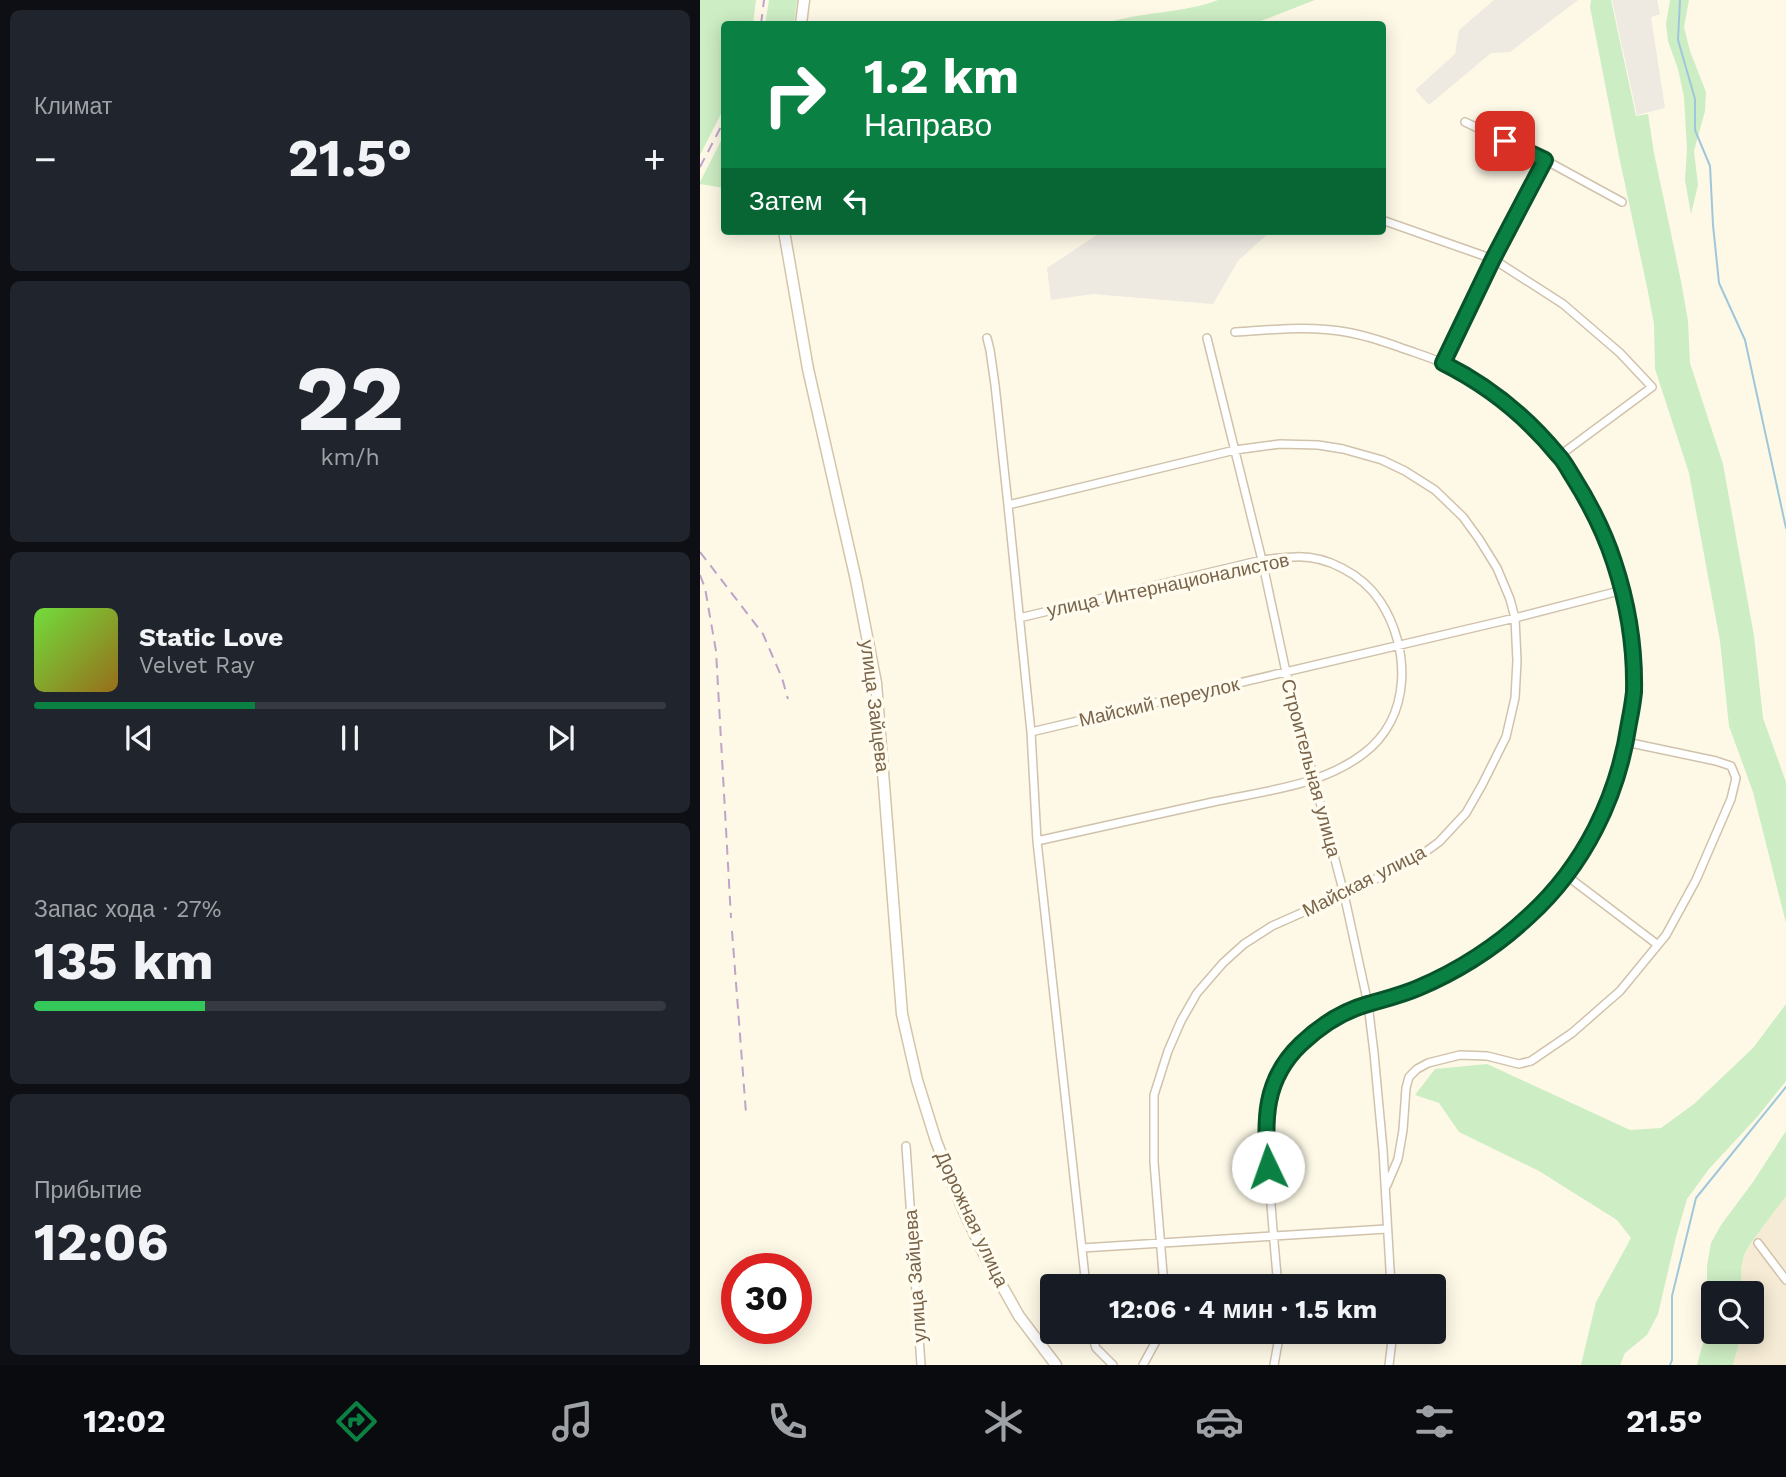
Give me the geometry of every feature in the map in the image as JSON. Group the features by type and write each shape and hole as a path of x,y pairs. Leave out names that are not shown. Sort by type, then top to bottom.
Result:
{"street":[{"path":"801,21 804,0"},
{"path":"1465,122 1545,160 1622,202"},
{"path":"1443,363 1545,160"},
{"path":"1386,221 1493,259 1563,304 1620,353 1652,387 1559,456"},
{"name":"улица Зайцева","path":"786,235 808,369 856,580 876,683 902,1014 917,1080 936,1142"},
{"path":"1235,332 1309,328 1347,332 1443,363 1500,398 1559,456 1588,501 1606,536 1623,590 1633,648 1634,694 1626,742 1614,788 1597,825 1567,876 1529,916 1466,964 1419,988 1340,1015 1299,1046 1282,1067 1272,1088 1266,1117 1277,1274"},
{"path":"987,338 1008,505 1031,732 1037,841 1085,1274"},
{"name":"Строительная улица","path":"1207,338 1262,561 1286,672 1344,894 1368,1004 1390,1274"},
{"name":"Майская улица","path":"1008,505 1235,450 1280,444 1318,445 1356,453 1382,460 1405,471 1435,490 1463,517 1497,568 1515,618 1515,698 1506,737 1466,813 1439,842 1413,861 1272,926 1244,944 1197,993 1181,1021 1154,1095 1154,1162 1163,1274"},
{"name":"улица Интернационалистов","path":"1019,618 1262,561 1296,556 1315,558 1337,565 1360,579 1380,600 1393,627 1404,668 1402,691 1389,725 1376,743 1363,755 1315,780 1037,841"},
{"name":"Майский переулок","path":"1031,732 1623,590"},
{"path":"1385,1189 1398,1159 1404,1130 1406,1088 1409,1077 1417,1069 1428,1063 1460,1055 1488,1056 1519,1064 1531,1061 1572,1033 1620,991 1666,935 1696,880 1731,799 1737,778 1731,766 1626,742"},
{"path":"1567,876 1658,945"},
{"name":"Дорожная улица","path":"936,1142 984,1254 1019,1316 1056,1365"},
{"name":"улица Зайцева","path":"906,1146 921,1365"},
{"path":"1082,1248 1386,1229"},
{"path":"1758,1243 1786,1280"},
{"path":"1095,1344 1114,1365"},
{"path":"1143,1365 1154,1344"},
{"path":"1274,1365 1278,1344"},
{"path":"1390,1365 1392,1344"}],"shaded area":[{"path":"1494,0 1578,0 1510,52 1491,53 1429,105 1415,90 1455,54 1459,30"},
{"path":"1612,0 1657,0 1660,14 1651,17 1665,108 1637,115"},
{"path":"1097,235 1267,235 1238,261 1213,304 1093,294 1051,300 1047,268"},
{"path":"1786,1196 1786,1365 1733,1365 1739,1344 1764,1344 1764,1281 1742,1281 1744,1255"}],"green space":[{"path":"700,0 756,0 753,21 721,21 721,114 700,155"},
{"path":"769,0 797,0 794,21 766,21"},
{"path":"1218,0 1315,0 1261,21 1114,21 1204,5"},
{"path":"1591,0 1611,0 1636,116 1648,114 1688,321 1690,363 1723,464 1754,636 1763,718 1786,782 1786,923 1753,792 1729,726 1720,641 1689,473 1655,369 1654,324 1590,7"},
{"path":"1670,0 1689,0 1684,27 1706,92 1705,111 1694,151 1698,185 1691,214 1685,180 1687,150 1684,97 1668,41 1666,24"},
{"path":"721,141 721,188 700,182"},
{"path":"1786,1004 1786,1081 1709,1169 1687,1199 1658,1314 1647,1335 1625,1353 1620,1365 1581,1365 1596,1302 1631,1238 1617,1220 1539,1171 1459,1132 1439,1103 1415,1095 1435,1069 1487,1064 1630,1130 1661,1128 1694,1104 1753,1048"},
{"path":"1786,1131 1786,1196 1744,1255 1742,1281 1707,1281 1711,1243"},
{"path":"1703,1344 1739,1344 1733,1365 1697,1365"}],"waterway":[{"path":"1680,0 1678,40 1695,99 1695,130 1710,166 1719,283 1745,340 1786,528"},
{"path":"1670,1365 1672,1296 1696,1198 1786,1087"}],"railway":[{"path":"761,21 764,0"},
{"path":"700,167 721,127"},
{"path":"700,552 763,634 788,699"},
{"path":"700,575 705,588 716,651 731,918"},
{"path":"732,931 746,1113"}],"route":[{"path":"1268,1167 1266,1117 1272,1088 1282,1067 1299,1046 1340,1015 1419,988 1466,964 1529,916 1567,876 1597,825 1614,788 1626,742 1634,694 1633,648 1623,590 1606,536 1588,501 1559,456 1535,430 1500,398 1443,363 1545,160 1505,141"}]}
